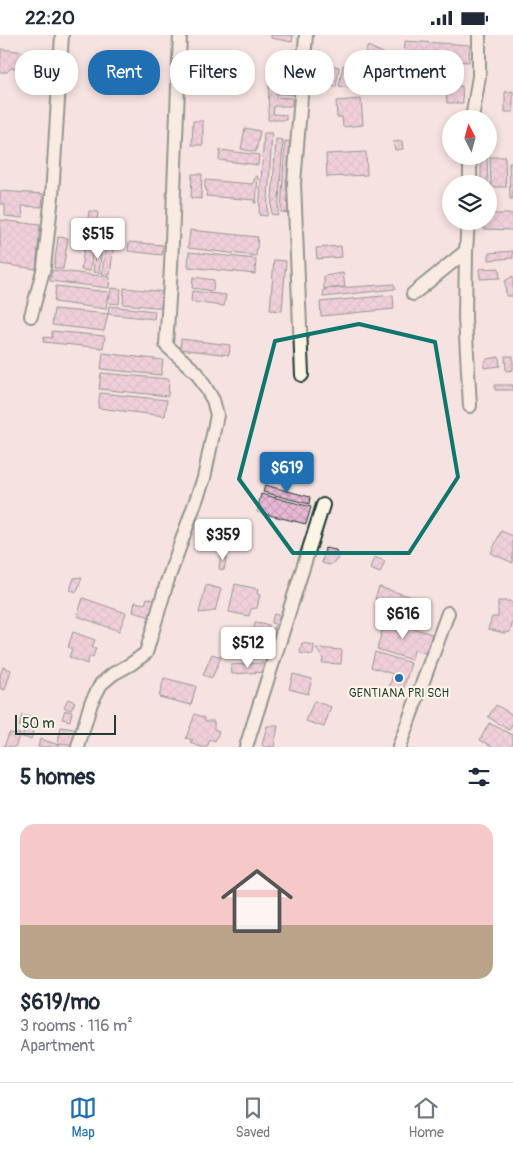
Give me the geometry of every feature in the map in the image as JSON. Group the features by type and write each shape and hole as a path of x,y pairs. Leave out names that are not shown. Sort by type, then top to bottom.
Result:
{"street":[{"path":"31,315 44,267 52,196 62,35"},
{"path":"78,747 91,703 101,684 146,653 167,581 204,478 216,415 213,400 197,373 166,345 172,258 180,35"},
{"path":"302,375 294,183 306,35"},
{"path":"473,110 479,75 479,35"},
{"path":"467,230 464,318 470,406"},
{"path":"414,294 466,251"},
{"path":"246,747 323,505"},
{"path":"399,747 448,613"}],"highlighted area":[{"path":"359,324 435,342 458,477 409,553 293,553 239,479 275,341"}],"building":[{"path":"271,35 293,35 292,42 271,38"},
{"path":"405,41 470,45 469,62 464,62 464,50 404,50"},
{"path":"368,46 376,50 366,50"},
{"path":"1,49 15,51 15,68 11,68 7,72 0,72"},
{"path":"343,65 344,87 339,86"},
{"path":"334,66 339,67 336,87 334,87"},
{"path":"513,91 513,112 505,112 505,92"},
{"path":"269,95 292,98 292,106 274,106 273,114 286,115 286,120 268,120"},
{"path":"446,95 463,95 463,103 447,103"},
{"path":"361,99 363,125 343,127 342,117 337,117 336,101"},
{"path":"193,121 203,121 203,145 192,145"},
{"path":"245,128 260,131 256,152 241,149"},
{"path":"264,133 272,133 267,216 259,215"},
{"path":"276,139 283,140 278,215 271,214"},
{"path":"285,141 294,142 290,213 281,212"},
{"path":"402,141 403,149 395,150 393,142"},
{"path":"220,150 259,155 258,165 219,160"},
{"path":"366,152 367,175 327,177 326,154"},
{"path":"498,157 505,157 506,187 497,187 497,175 491,175 490,165 498,165"},
{"path":"509,163 513,163 513,199 510,199"},
{"path":"481,165 487,165 488,175 481,175"},
{"path":"192,174 202,174 201,199 191,198"},
{"path":"255,176 258,177 256,203 254,203 255,200 206,196 205,180 252,184"},
{"path":"0,191 43,194 42,207 22,206 23,218 5,216 5,204 0,204"},
{"path":"89,211 98,212 90,271 81,270"},
{"path":"497,214 513,214 513,230 497,229"},
{"path":"0,220 40,225 36,269 0,264"},
{"path":"190,230 258,237 256,256 188,248"},
{"path":"58,237 68,238 63,269 54,268"},
{"path":"129,242 163,245 162,255 128,251"},
{"path":"106,243 114,244 110,275 102,274"},
{"path":"341,246 342,257 317,259 316,248"},
{"path":"96,247 102,248 99,273 93,272"},
{"path":"513,251 513,258 489,260 489,253"},
{"path":"189,252 256,259 255,274 188,267"},
{"path":"274,260 286,261 282,311 270,310"},
{"path":"499,268 500,278 480,279 479,269"},
{"path":"52,270 110,277 109,288 50,281"},
{"path":"343,273 345,287 324,289 324,276"},
{"path":"513,276 513,296 506,296 505,281"},
{"path":"193,277 214,280 213,291 192,288"},
{"path":"394,284 395,289 323,297 324,289"},
{"path":"56,286 108,292 106,309 54,302"},
{"path":"111,288 121,289 119,304 109,303"},
{"path":"124,288 168,292 166,308 123,304"},
{"path":"192,291 226,295 224,306 191,302"},
{"path":"393,295 394,309 321,316 320,302"},
{"path":"109,306 155,311 154,319 108,314"},
{"path":"54,309 108,314 104,331 52,325"},
{"path":"52,331 105,336 103,348 43,342 44,337 52,338"},
{"path":"181,339 230,345 229,355 180,349"},
{"path":"103,353 163,360 161,375 101,369"},
{"path":"505,356 513,356 513,370 506,371"},
{"path":"499,357 500,366 484,368 484,363 487,359"},
{"path":"101,373 169,379 168,396 99,389"},
{"path":"495,385 513,385 513,390 495,390"},
{"path":"100,393 167,400 165,416 98,408"},
{"path":"265,485 310,497 309,504 263,492"},
{"path":"261,494 311,507 306,524 257,512"},
{"path":"501,531 513,536 513,563 491,553"},
{"path":"325,548 336,550 338,559 330,565 322,563"},
{"path":"221,553 227,554 224,570 219,569"},
{"path":"374,557 385,561 380,573 370,569"},
{"path":"82,577 77,592 70,590 74,578"},
{"path":"235,584 258,589 257,594 260,595 257,608 251,609 249,616 229,612"},
{"path":"206,585 221,589 215,611 199,613"},
{"path":"379,587 429,602 425,615 375,599"},
{"path":"83,598 126,613 119,631 77,616"},
{"path":"147,598 155,600 151,617 133,612 135,602 145,604"},
{"path":"498,601 510,601 513,604 513,622 510,632 504,633 488,629 492,617 498,617"},
{"path":"274,614 280,616 278,625 271,623"},
{"path":"385,620 432,634 426,653 414,650 412,660 377,649"},
{"path":"255,623 269,625 266,643 252,641"},
{"path":"274,626 280,628 275,644 269,642"},
{"path":"73,632 95,640 92,648 96,648 93,657 90,656 87,664 69,657 72,649 68,647"},
{"path":"302,643 314,645 313,655 300,653"},
{"path":"316,648 342,650 341,664 322,663 323,659"},
{"path":"375,652 411,663 401,697 388,693 393,674 371,667"},
{"path":"212,654 221,657 212,678 203,675"},
{"path":"263,663 264,672 232,674 231,665"},
{"path":"3,667 11,670 5,690 0,688 0,675"},
{"path":"293,674 312,679 308,694 289,689"},
{"path":"164,678 196,686 191,705 159,697"},
{"path":"68,699 75,702 71,710 64,707"},
{"path":"314,701 331,707 324,727 306,721"},
{"path":"496,705 513,715 513,724 509,730 488,717"},
{"path":"65,710 72,712 70,721 62,719"},
{"path":"195,714 205,718 205,721 214,721 214,729 219,731 215,742 210,740 207,747 191,743 193,740 186,738"},
{"path":"22,715 36,719 31,739 22,737 25,728 19,727"},
{"path":"489,723 513,735 513,747 494,747 480,740"},
{"path":"267,726 278,726 274,747 262,745"},
{"path":"61,727 79,730 75,747 58,743"},
{"path":"9,733 20,734 15,747 4,747"},
{"path":"40,739 59,745 58,747 38,747"}],"place":[{"name":"GENTIANA PRI SCH","path":"399,678"}]}
